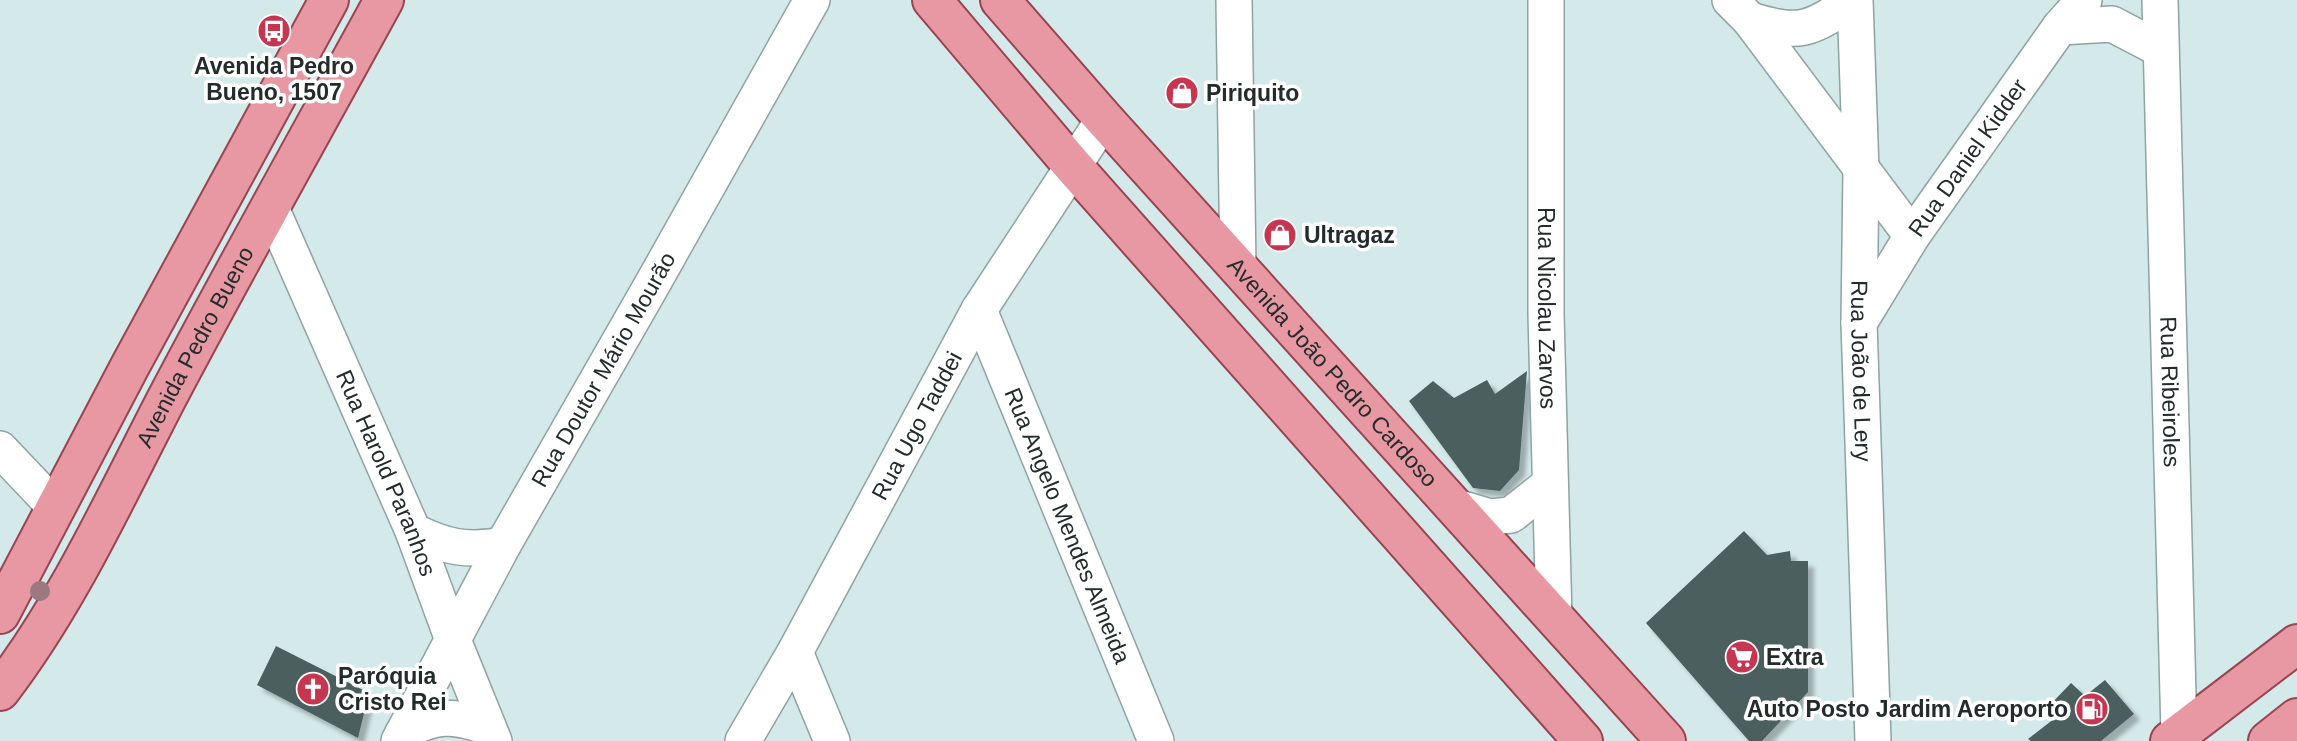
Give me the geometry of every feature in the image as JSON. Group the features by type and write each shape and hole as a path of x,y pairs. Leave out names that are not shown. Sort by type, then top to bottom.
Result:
{"main road":[{"name":"Avenida Pedro Bueno","path":"0,614 130,366 329,0"},
{"name":"Avenida Pedro Bueno","path":"0,691 67,589 168,396 384,0"},
{"path":"932,0 1072,165 1583,741"},
{"name":"Avenida João Pedro Cardoso","path":"1000,0 1104,119 1666,741"},
{"path":"2175,738 2297,644"},
{"path":"2268,741 2297,718"}],"street":[{"name":"Rua Doutor Mário Mourão","path":"401,737 503,545 812,0"},
{"path":"1234,0 1238,267"},
{"name":"Rua Nicolau Zarvos","path":"1546,0 1546,314 1554,618"},
{"name":"Rua João de Lery","path":"1740,10 1778,29 1803,28 1828,18 1854,0"},
{"name":"Rua João de Lery","path":"1854,0 1861,170 1859,323 1873,741"},
{"name":"Rua Daniel Kidder","path":"1859,323 1912,236 2060,27 2084,0"},
{"name":"Rua Ribeiroles","path":"2160,0 2175,738"},
{"path":"1740,10 1912,236"},
{"path":"2060,27 2112,24 2160,49"},
{"name":"Rua Ugo Taddei","path":"743,741 795,652 979,310 1104,119"},
{"name":"Rua Harold Paranhos","path":"271,208 413,531 491,734"},
{"name":"Rua Angelo Mendes Almeida","path":"979,310 1156,741"},
{"path":"0,449 56,509"},
{"path":"1453,506 1490,517 1511,515 1550,484"},
{"path":"413,531 439,544 486,548 503,545"},
{"path":"795,652 832,741"},
{"path":"401,737 423,721 444,718 471,721 491,734"}],"building":[{"path":"1527,371 1519,470 1500,491 1473,488 1409,401 1433,381 1454,398 1487,380 1495,394"},
{"name":"Extra","path":"1744,531 1767,555 1790,551 1791,561 1808,561 1808,692 1762,741 1749,741 1646,623"},
{"name":"Paróquia Cristo Rei","path":"276,646 369,693 358,738 257,685"},
{"name":"Auto Posto Jardim Aeroporto","path":"2105,680 2134,714 2101,741 2028,739 2059,715 2050,705 2071,683 2085,696"}],"place":[{"name":"Avenida Pedro Bueno, 1507","path":"274,31"},
{"name":"Piriquito","path":"1182,93"},
{"name":"Ultragaz","path":"1280,235"},
{"name":"Extra","path":"1742,657"},
{"name":"Paróquia Cristo Rei","path":"313,689"},
{"name":"Auto Posto Jardim Aeroporto","path":"2092,709"}]}
